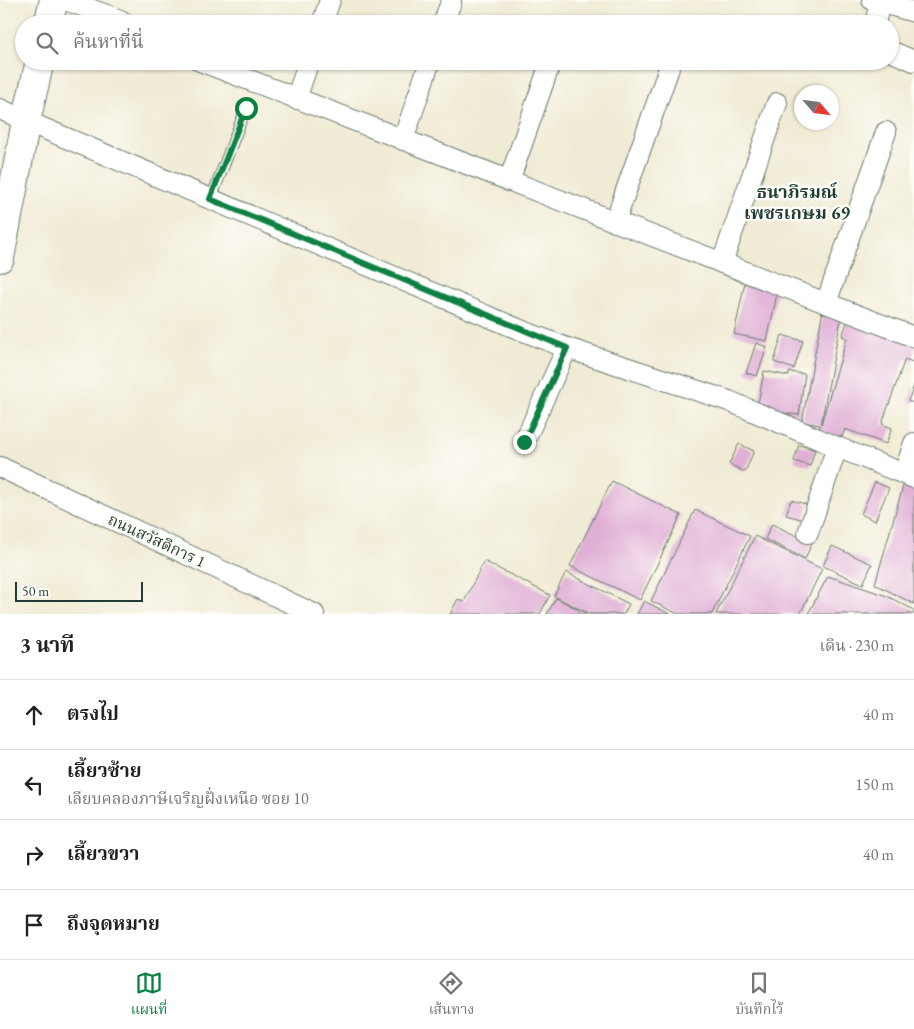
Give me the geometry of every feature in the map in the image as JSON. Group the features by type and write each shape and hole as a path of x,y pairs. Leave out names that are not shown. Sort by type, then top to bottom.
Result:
{"main road":[{"path":"0,258 6,194 38,70"}],"street":[{"path":"325,15 330,0"},
{"path":"875,15 876,1 914,12"},
{"path":"446,15 451,2"},
{"path":"56,13 74,15"},
{"path":"899,55 914,61"},
{"path":"223,70 914,337"},
{"path":"296,99 306,70"},
{"path":"403,140 427,70"},
{"path":"509,181 548,70"},
{"path":"615,222 668,70"},
{"path":"722,263 777,103"},
{"path":"0,108 26,121 210,199 567,348 730,401 909,476 914,443"},
{"path":"826,303 886,132"},
{"path":"524,442 567,348"},
{"path":"808,533 837,447"},
{"name":"ถนนสวัสดิการ 1","path":"0,467 314,614"}],"lane":[{"path":"210,199 246,108"}],"building":[{"path":"745,282 778,289 767,341 734,334"},
{"path":"823,310 842,314 821,424 847,338 842,336 850,315 914,340 914,358 912,362 905,359 882,424 892,428 886,444 845,429 842,437 819,430 820,425 802,422"},
{"path":"782,335 803,341 794,369 774,362"},
{"path":"756,343 767,347 757,376 746,373"},
{"path":"764,371 789,376 789,372 805,374 799,415 757,409"},
{"path":"914,386 914,403 908,401"},
{"path":"739,444 754,451 745,472 729,464"},
{"path":"799,445 815,450 810,466 794,461"},
{"path":"905,479 914,483 914,604 875,584"},
{"path":"612,481 681,515 640,600 570,566"},
{"path":"875,482 889,488 875,521 861,514"},
{"path":"791,500 809,505 804,520 786,515"},
{"path":"695,510 750,536 712,614 678,614 651,601"},
{"path":"772,524 812,543 805,559 765,539"},
{"path":"755,536 822,569 800,614 716,614"},
{"path":"832,546 872,564 863,584 823,566"},
{"path":"484,561 550,595 540,614 450,614 458,599 464,602"},
{"path":"566,572 629,604 624,614 590,614 554,596"},
{"path":"828,576 887,596 914,610 914,614 808,614"},
{"path":"556,598 587,614 547,614"},
{"path":"644,601 670,614 637,614"}],"district":[{"name":"ธนาภิรมณ์ เพชรเกษม 69","path":"797,202"}],"route":[{"path":"246,108 210,199 567,348 524,442"}]}
